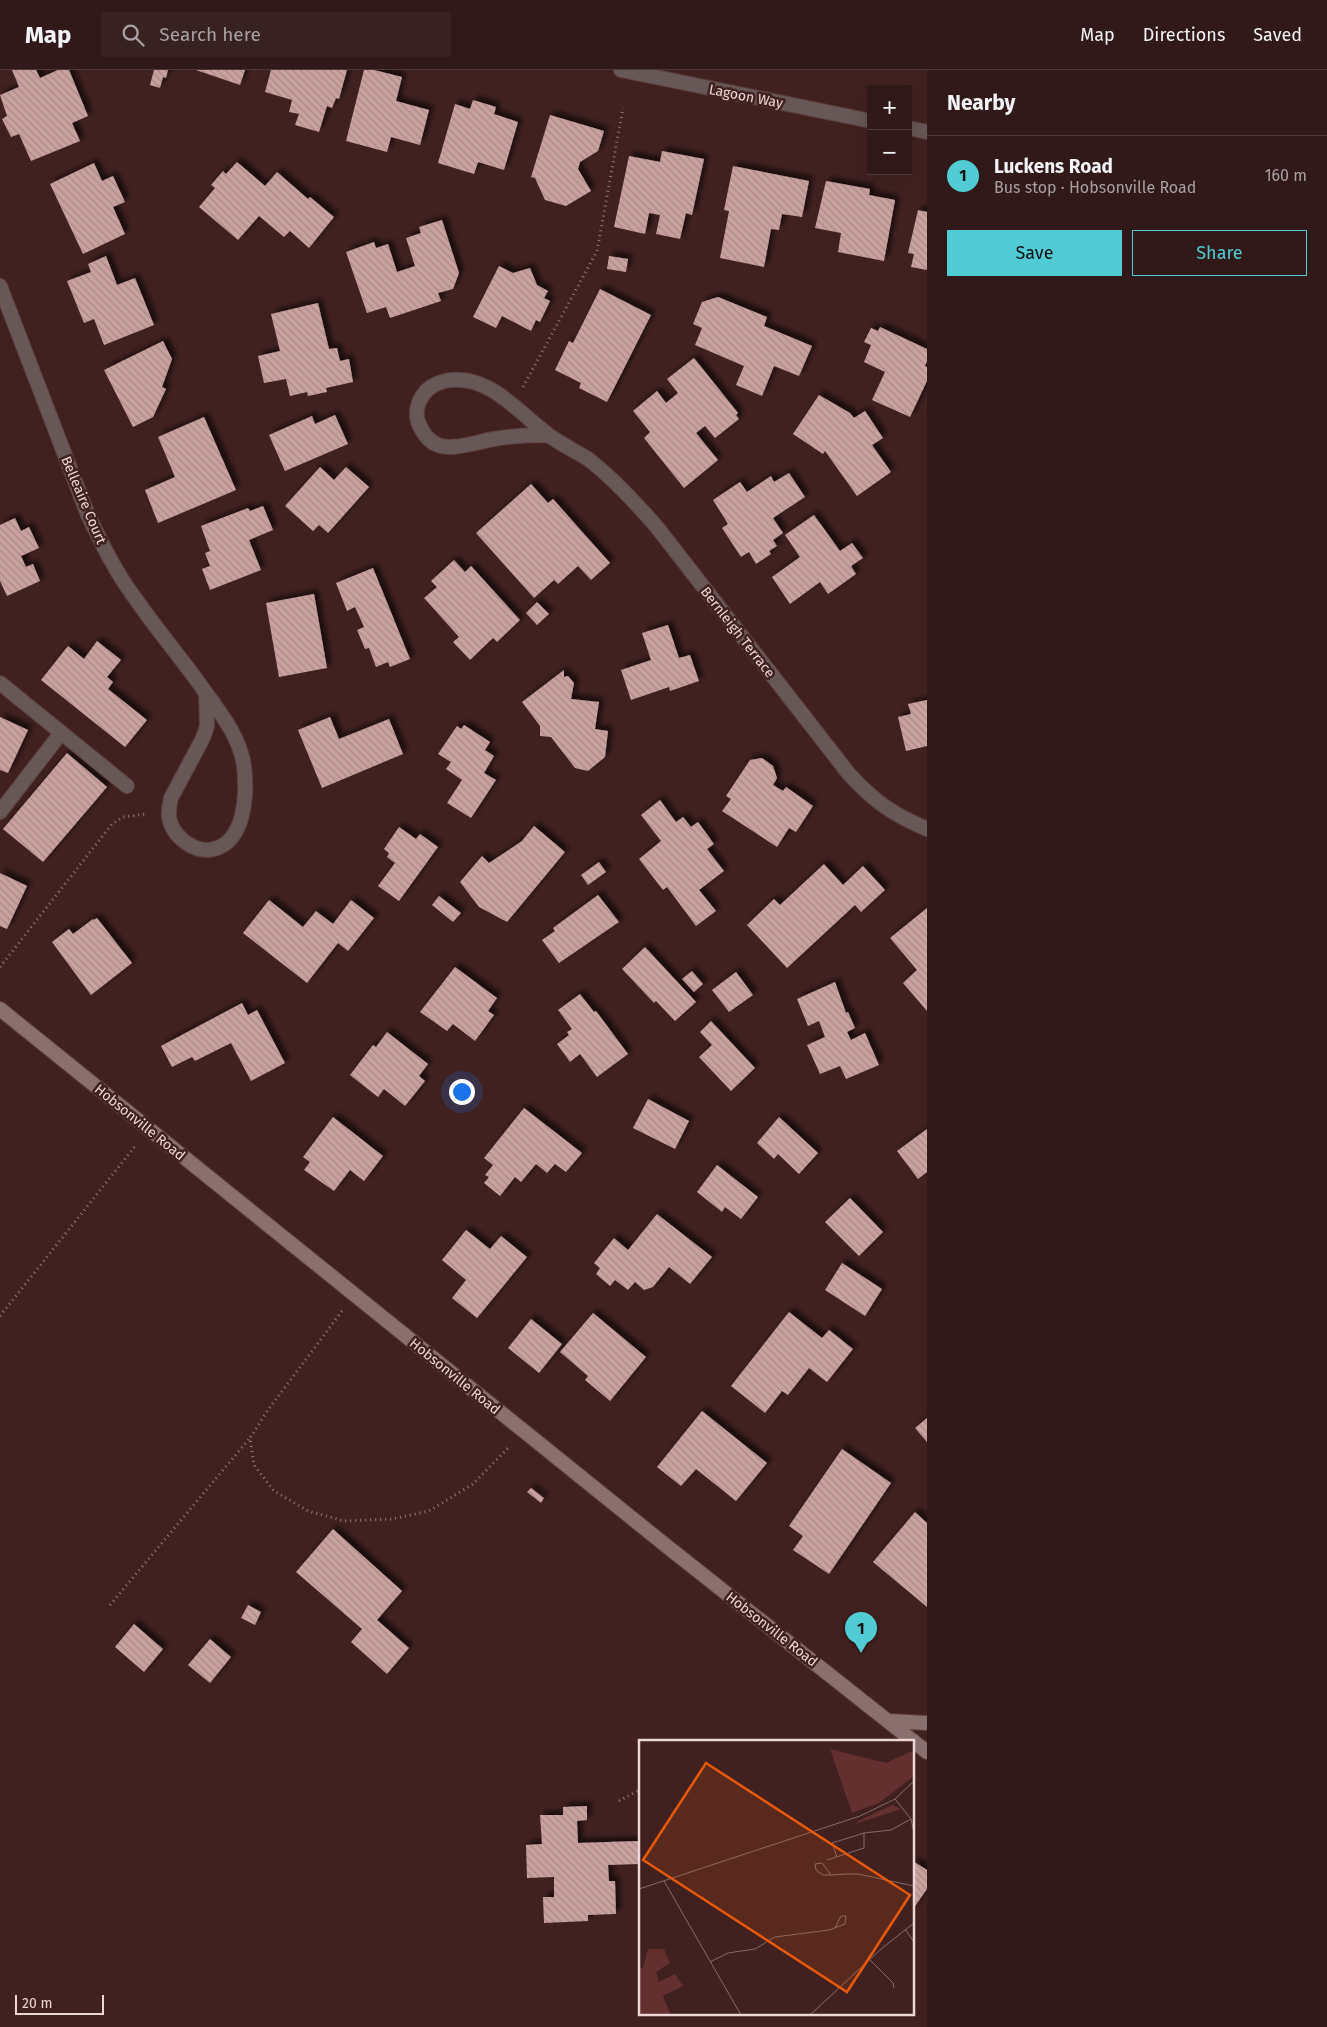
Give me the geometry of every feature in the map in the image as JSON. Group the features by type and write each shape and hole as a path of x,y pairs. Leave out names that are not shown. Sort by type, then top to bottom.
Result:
{"main road":[{"name":"Hobsonville Road","path":"0,1009 912,1740"},
{"path":"889,1721 927,1723"},
{"name":"Hobsonville Road","path":"914,1742 927,1752"}],"street":[{"name":"Lagoon Way","path":"621,70 867,120"},
{"path":"912,129 927,132"},
{"name":"Belleaire Court","path":"0,286 88,515 102,544 134,598 206,694 227,723 238,745 244,766 244,807 236,830 222,845 214,849 204,849 189,845 182,840 172,827 169,809 171,798 203,738 207,726 206,694"},
{"name":"Bernleigh Terrace","path":"547,435 492,439 459,447 440,446 431,442 424,434 418,423 417,412 424,393 431,386 441,382 461,380 484,386 500,394 547,435 589,461 630,498 656,526 849,774 869,795 886,809 927,829"},
{"path":"0,682 127,786"},
{"path":"0,812 61,733"}],"path":[{"path":"520,392 597,251 623,108"},
{"path":"0,967 112,824 123,817 148,814"},
{"path":"0,1316 149,1129"},
{"path":"110,1605 250,1438 268,1410 354,1294"},
{"path":"250,1438 254,1465 274,1491 308,1511 344,1521 392,1519 429,1510 473,1484 524,1431"},
{"path":"619,1801 639,1790"}],"building":[{"path":"12,70 36,70 40,78 58,70 69,70 88,116 72,123 80,141 31,161 19,134 11,137 2,119 7,116 0,95 19,87"},
{"path":"154,70 168,70 166,78 163,77 160,88 150,85"},
{"path":"196,70 245,70 240,85"},
{"path":"271,70 347,70 339,99 336,98 332,108 327,106 319,132 295,125 299,114 289,112 292,100 265,92"},
{"path":"364,70 374,70 402,77 396,101 429,110 420,145 391,137 387,152 346,141"},
{"path":"473,100 496,107 494,114 518,122 504,170 478,162 474,174 438,163 455,104 470,109"},
{"path":"550,115 604,131 598,151 580,162 578,169 591,191 566,206 545,200 535,178 531,177"},
{"path":"662,151 704,159 692,215 686,213 680,239 656,234 660,215 649,213 645,234 614,227 629,156 660,162"},
{"path":"237,162 265,186 277,172 308,199 310,197 334,217 309,248 290,231 284,237 259,216 238,240 199,207 215,188 211,185 223,171 226,174"},
{"path":"94,163 102,181 113,176 125,202 113,207 125,234 83,254 50,184"},
{"path":"733,166 809,181 802,217 782,214 779,230 771,229 764,267 720,258 729,211 724,210"},
{"path":"826,181 870,189 869,195 895,200 884,261 838,252 841,233 815,228"},
{"path":"918,210 927,212 927,270 911,267 914,254 908,253"},
{"path":"442,220 459,273 453,289 438,293 441,301 390,318 386,307 367,313 346,252 374,242 376,248 388,244 397,272 415,266 406,238 421,233 419,227"},
{"path":"106,256 117,285 135,278 154,325 104,345 94,319 84,323 67,281 91,272 88,264"},
{"path":"609,256 628,259 626,272 607,269"},
{"path":"499,266 513,273 530,268 537,285 548,291 544,298 550,301 540,322 536,320 531,331 502,316 496,328 473,317"},
{"path":"600,289 651,315 607,402 579,388 581,383 555,370 569,341 573,343"},
{"path":"718,297 767,317 764,326 812,346 799,376 774,366 762,396 736,385 744,366 695,345 702,328 693,324 702,302"},
{"path":"318,303 329,349 337,348 340,361 349,359 353,382 326,388 327,392 308,396 307,392 290,396 286,379 264,383 258,356 280,351 271,314"},
{"path":"880,327 927,349 925,366 927,367 927,381 910,417 872,400 885,372 864,362 871,345 864,342 871,328 878,331"},
{"path":"163,341 172,359 162,387 166,389 153,417 133,427 104,370"},
{"path":"694,358 738,413 736,415 739,419 715,438 705,426 696,433 718,460 684,488 644,438 650,432 633,411 657,391 666,403 678,393 667,379"},
{"path":"819,395 850,413 854,418 865,411 883,438 872,445 891,472 857,496 825,451 823,454 793,434"},
{"path":"335,415 348,444 285,471 269,435 312,416 315,424"},
{"path":"204,417 236,490 158,523 145,490 175,477 158,437"},
{"path":"320,467 334,480 346,467 369,487 328,533 319,525 313,531 285,506"},
{"path":"789,473 805,497 773,518 783,533 773,540 777,546 769,551 771,554 756,564 749,552 741,557 722,528 728,524 713,500 740,482 747,492 771,476 774,482"},
{"path":"531,484 548,503 553,499 610,563 591,580 578,566 558,584 554,580 534,598 476,533"},
{"path":"263,506 273,530 249,540 261,570 210,590 202,569 210,566 205,553 210,551 201,526 248,508 250,511"},
{"path":"814,515 840,551 852,543 863,558 851,566 856,574 828,594 820,582 790,604 772,577 800,557 785,535"},
{"path":"15,518 21,531 29,527 39,548 21,556 26,567 33,564 40,581 7,596 0,581 0,525"},
{"path":"454,560 465,572 471,566 520,620 497,642 493,638 470,660 453,642 459,637 424,598 437,587 431,581"},
{"path":"373,568 410,659 390,667 388,662 376,667 369,648 365,649 357,630 364,627 355,607 347,611 336,583"},
{"path":"314,594 327,668 279,677 266,603"},
{"path":"537,602 549,614 537,625 526,613"},
{"path":"668,625 679,658 690,655 699,681 670,691 669,687 631,700 621,670 651,660 642,633"},
{"path":"97,641 121,660 107,677 113,682 108,689 147,720 125,747 41,680 68,646 84,659"},
{"path":"564,670 564,677 568,676 574,683 571,699 599,702 595,729 608,731 605,757 588,771 575,768 551,737 540,736 540,726 522,702"},
{"path":"927,700 927,746 906,751 898,717 911,714 908,704"},
{"path":"0,717 28,730 8,773 0,770"},
{"path":"330,717 339,739 389,719 403,754 322,788 298,730"},
{"path":"464,725 490,742 485,750 494,756 484,773 496,780 471,818 447,803 462,780 446,769 451,762 438,754 457,726 461,729"},
{"path":"67,753 107,787 43,862 3,829"},
{"path":"762,758 773,766 777,778 773,785 783,791 786,787 813,806 796,832 789,828 777,847 722,811 731,799 726,796 750,760"},
{"path":"660,800 676,822 683,817 691,827 698,822 714,844 707,849 724,871 699,890 716,911 696,926 667,887 663,890 639,859 661,841 641,815"},
{"path":"534,826 565,852 507,922 479,907 460,882 482,856 489,863 522,841"},
{"path":"399,827 416,839 420,834 438,847 399,901 378,886 395,863 387,857 389,853 384,849"},
{"path":"599,862 606,872 588,885 581,875"},
{"path":"824,864 843,885 863,866 885,890 861,912 855,905 787,968 747,925 774,899 780,905"},
{"path":"0,873 27,886 7,929 0,926"},
{"path":"598,895 619,922 559,963 542,940 555,931 553,928"},
{"path":"439,896 461,913 453,922 432,905"},
{"path":"269,900 303,927 316,911 333,924 351,900 374,918 348,951 338,943 307,983 243,933"},
{"path":"927,908 927,1011 903,983 917,970 890,938"},
{"path":"97,918 132,963 91,995 52,942 69,929 73,934"},
{"path":"645,947 696,1002 675,1021 656,1001 654,1003 622,969"},
{"path":"455,967 497,998 488,1011 494,1015 475,1041 453,1024 447,1031 420,1012"},
{"path":"692,971 703,984 694,992 682,979"},
{"path":"736,972 753,995 729,1012 712,990"},
{"path":"835,982 846,1013 848,1012 855,1028 847,1032 851,1040 865,1033 879,1065 846,1079 840,1066 820,1074 807,1045 825,1037 819,1021 808,1026 797,999"},
{"path":"580,994 594,1012 596,1011 628,1054 597,1077 580,1054 570,1062 557,1044 569,1035 567,1032 572,1029 558,1010"},
{"path":"242,1003 248,1015 257,1010 285,1063 251,1081 231,1043 195,1061 192,1057 172,1067 161,1046"},
{"path":"711,1021 755,1068 731,1091 699,1057 712,1045 700,1032"},
{"path":"387,1032 428,1064 419,1076 425,1081 405,1106 384,1089 378,1097 350,1075 373,1045 376,1047"},
{"path":"648,1099 689,1121 675,1149 633,1128"},
{"path":"524,1108 582,1153 566,1172 555,1164 547,1173 536,1164 521,1182 515,1177 500,1196 484,1183 489,1177 485,1175 493,1165 484,1158"},
{"path":"333,1117 383,1156 364,1181 350,1170 334,1191 304,1170 310,1162 303,1157"},
{"path":"779,1117 818,1153 799,1174 778,1154 774,1159 757,1143"},
{"path":"927,1129 927,1172 918,1179 897,1151"},
{"path":"717,1165 758,1197 741,1219 725,1207 722,1212 697,1192"},
{"path":"850,1198 883,1232 859,1256 825,1222"},
{"path":"657,1214 712,1257 690,1284 669,1267 653,1287 644,1290 635,1282 628,1290 615,1280 610,1286 596,1274 600,1268 594,1263 614,1238 628,1250"},
{"path":"466,1230 490,1249 501,1236 527,1257 477,1318 452,1298 466,1280 442,1260"},
{"path":"842,1263 882,1289 865,1316 825,1290"},
{"path":"789,1312 822,1338 829,1330 853,1349 827,1382 809,1368 788,1395 782,1391 765,1413 731,1386"},
{"path":"593,1313 646,1357 610,1401 585,1380 588,1376 560,1352"},
{"path":"531,1319 562,1344 539,1373 508,1348"},
{"path":"702,1411 767,1463 736,1501 696,1469 681,1486 657,1467"},
{"path":"927,1418 927,1442 915,1428"},
{"path":"842,1449 891,1483 829,1574 793,1550 803,1536 789,1526"},
{"path":"531,1488 544,1498 541,1503 527,1492"},
{"path":"915,1512 927,1523 927,1607 873,1562"},
{"path":"333,1529 402,1591 377,1620 409,1648 387,1674 351,1642 362,1629 296,1572"},
{"path":"248,1605 261,1612 255,1625 241,1618"},
{"path":"134,1624 163,1649 144,1672 115,1647"},
{"path":"210,1639 231,1657 210,1683 188,1665"},
{"path":"587,1806 587,1820 577,1821 578,1843 639,1841 639,1864 608,1865 609,1881 615,1881 616,1914 588,1915 588,1921 544,1923 543,1897 554,1897 554,1877 527,1878 526,1845 542,1844 540,1815 563,1815 563,1807"},
{"path":"914,1862 927,1870 927,1889 914,1908"}],"place":[{"name":"Luckens Road","path":"861,1653"}]}
